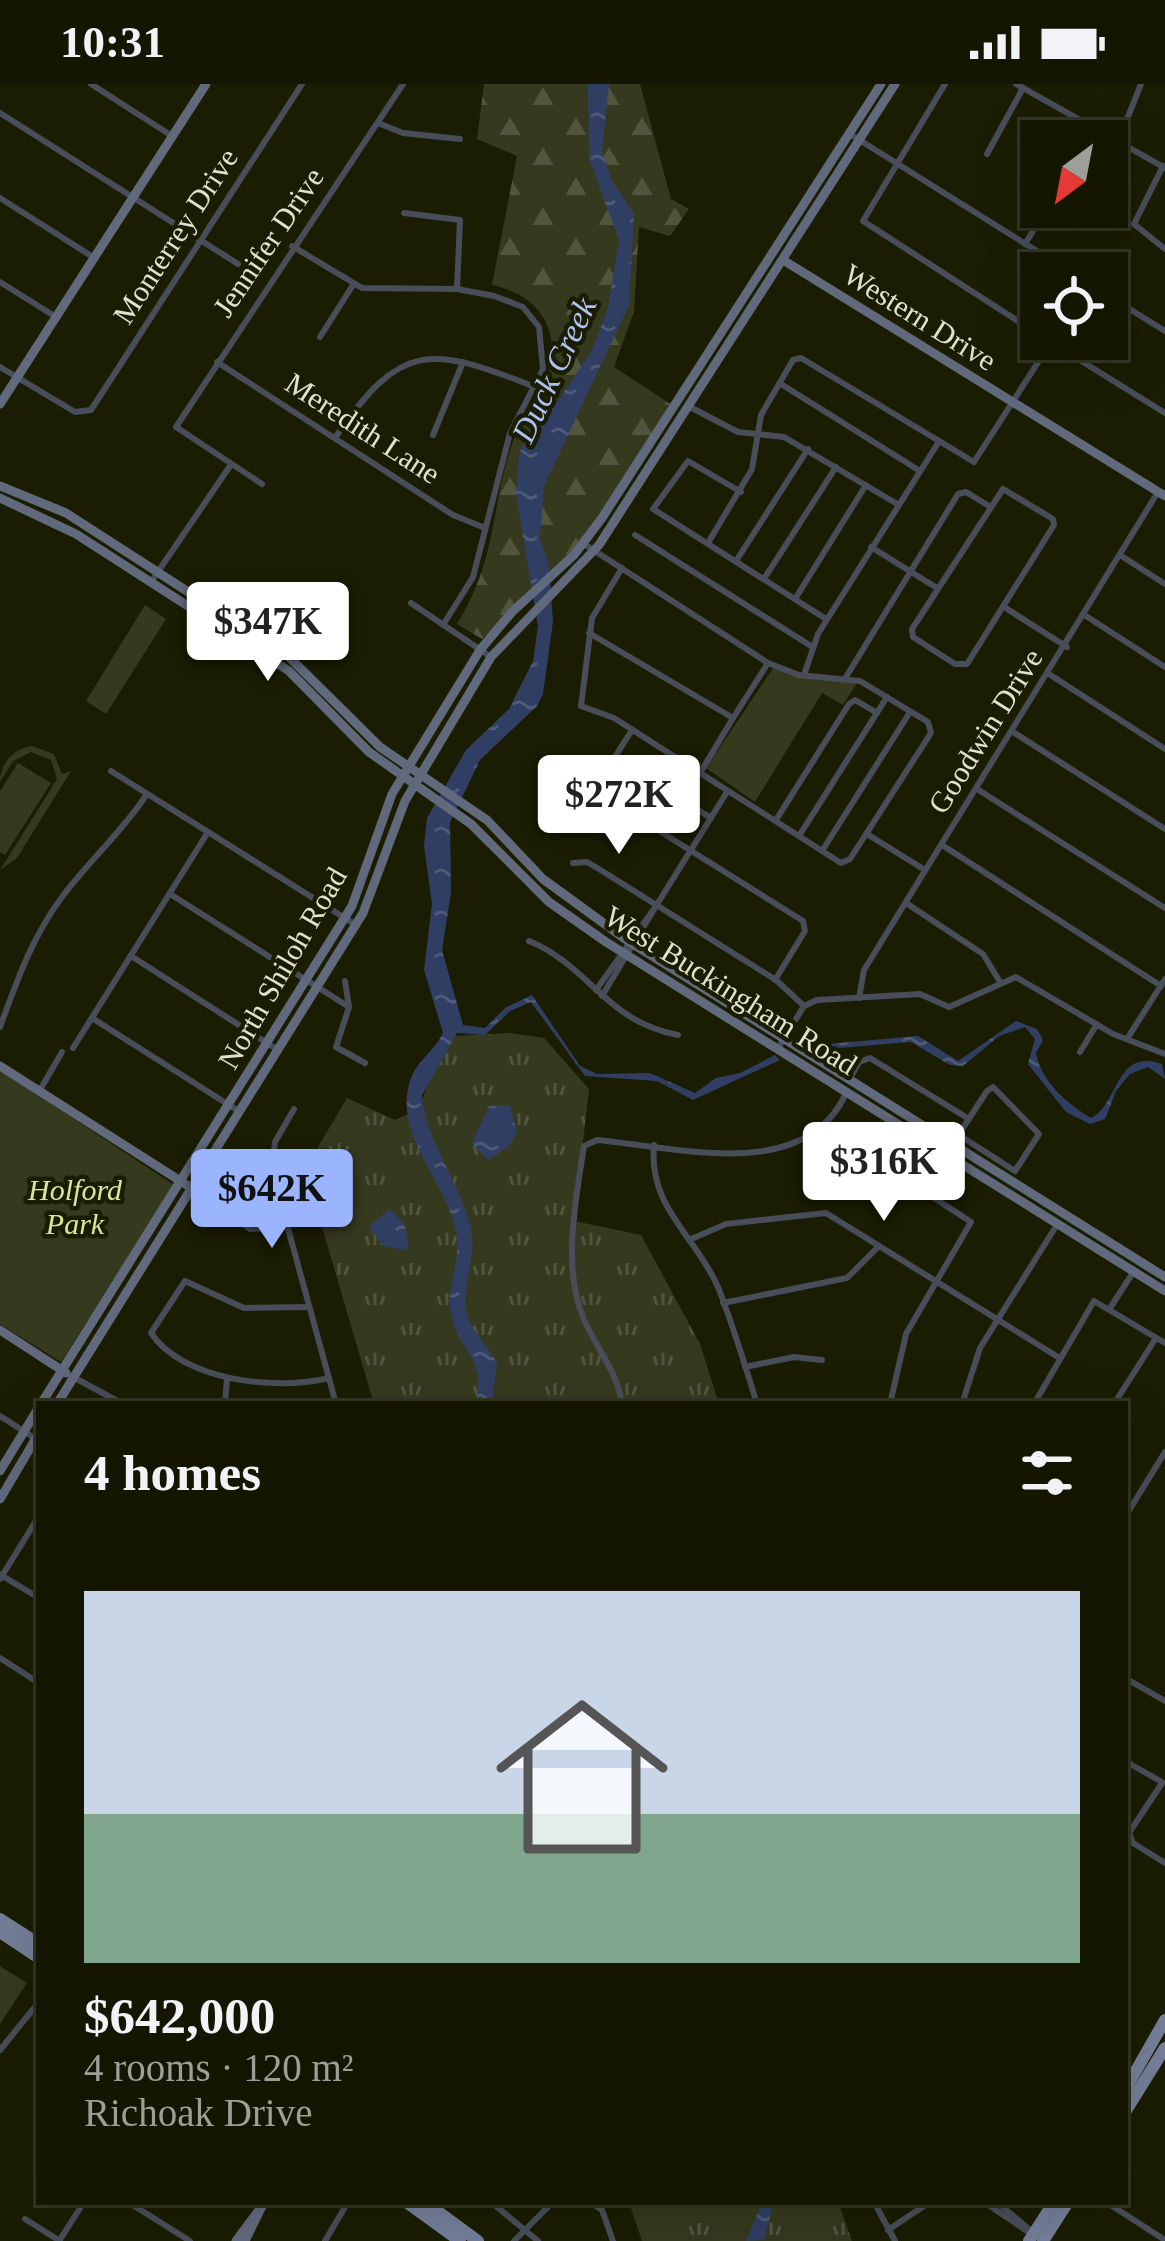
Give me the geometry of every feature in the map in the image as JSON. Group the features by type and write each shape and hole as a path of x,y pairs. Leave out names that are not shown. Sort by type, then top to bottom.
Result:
{"main road":[{"path":"0,404 206,84"},
{"name":"North Shiloh Road","path":"855,137 881,84"},
{"name":"North Shiloh Road","path":"43,1401 360,891 404,772 480,650 512,611 589,547 690,407 753,296 855,137 895,84"},
{"name":"Western Drive","path":"778,257 1162,494"},
{"name":"North Shiloh Road","path":"59,1401 356,925 417,780 491,657 522,620 567,583 678,400 753,296"},
{"path":"678,400 690,407"},
{"name":"West Buckingham Road","path":"0,486 80,529 300,665 338,713 404,772 463,811 549,902 848,1086 952,1144 1137,1267 1165,1291"},
{"name":"West Buckingham Road","path":"0,498 20,498"},
{"path":"557,574 567,583"},
{"path":"0,1066 193,1189"},
{"path":"128,1265 140,1272"},
{"name":"West Buckingham Road","path":"1137,1267 1165,1277"},
{"path":"0,1330 74,1378"},
{"name":"North Shiloh Road","path":"0,1472 36,1412"},
{"path":"0,1498 36,1438"},
{"path":"0,1919 36,1942"},
{"path":"0,1932 36,1956"},
{"path":"1130,2089 1164,2025"},
{"path":"1130,2089 1165,2048"},
{"path":"241,2241 259,2205"},
{"path":"410,2205 460,2241"},
{"path":"429,2205 478,2241"},
{"path":"1038,2240 1053,2205"},
{"path":"1038,2240 1066,2205"}],"street":[{"path":"91,84 172,136"},
{"name":"Monterrey Drive","path":"17,378 86,413 302,84"},
{"name":"Jennifer Drive","path":"231,465 177,428 292,246 403,84"},
{"path":"945,84 863,221 1020,321"},
{"path":"1127,120 1141,84"},
{"path":"987,154 1019,86 1079,120"},
{"path":"0,113 238,264"},
{"path":"378,123 403,133 460,139"},
{"path":"855,137 1038,252"},
{"path":"1128,147 1164,167 1134,224 1165,249"},
{"path":"0,198 94,257"},
{"path":"404,213 460,220 457,289"},
{"path":"1025,244 1035,228"},
{"path":"292,246 353,285 375,290 457,289 511,301 532,314 545,352 536,387 510,433 473,577 443,625"},
{"path":"0,282 56,317"},
{"path":"320,337 353,285"},
{"path":"1128,308 1165,331"},
{"path":"335,438 394,367 434,358 463,362 536,387"},
{"path":"708,543 752,469 756,434 793,360 801,358 974,462 1036,360"},
{"path":"1081,360 1165,413"},
{"name":"Meredith Lane","path":"217,362 452,515 485,528"},
{"path":"433,435 463,362"},
{"path":"0,367 17,378"},
{"path":"779,383 920,471"},
{"path":"690,407 726,427 784,437 808,448 898,505"},
{"path":"804,675 811,646 826,619 938,443"},
{"path":"736,561 808,448"},
{"path":"740,492 688,461 653,508 826,619"},
{"path":"154,577 231,465 262,484"},
{"path":"764,579 836,466"},
{"path":"795,599 866,485"},
{"path":"1003,488 1055,521 968,664 955,664 911,633 937,588 1003,488"},
{"path":"846,677 958,494 967,492 989,506"},
{"name":"Goodwin Drive","path":"859,998 860,977 1162,494"},
{"path":"635,535 811,646"},
{"path":"589,547 622,568 768,663 804,675 846,677 928,722 931,733 846,862 632,730 580,706 589,633 622,568"},
{"path":"871,547 937,588"},
{"path":"1123,557 1165,584"},
{"path":"411,603 491,657"},
{"path":"1003,607 1067,647"},
{"path":"1086,616 1165,667"},
{"path":"589,633 734,718"},
{"path":"700,773 768,663"},
{"path":"1049,674 1165,749"},
{"path":"799,836 888,697"},
{"path":"776,821 849,704 855,700 877,713"},
{"path":"822,851 911,711"},
{"path":"632,730 594,790 807,926 775,980"},
{"path":"1013,732 1165,829"},
{"path":"615,758 711,818"},
{"path":"111,770 356,925"},
{"path":"977,789 1165,908"},
{"path":"599,993 727,791"},
{"path":"0,1027 31,945 62,897 118,836 147,794"},
{"path":"73,1048 208,832"},
{"path":"866,834 926,871"},
{"path":"942,845 1163,982 1127,1039"},
{"path":"573,863 586,862 775,980 804,1006"},
{"path":"170,894 349,1006"},
{"path":"905,903 983,954 1000,982"},
{"path":"529,940 550,950 630,1021 678,1035"},
{"path":"131,956 278,1050"},
{"path":"804,1006 920,994 949,1007 1000,982 1025,980 1097,1024 1165,1054"},
{"path":"345,981 349,1006 336,1048 365,1063"},
{"path":"781,1044 804,1006"},
{"path":"92,1018 241,1112"},
{"path":"1080,1052 1097,1024"},
{"path":"40,1091 62,1052"},
{"path":"621,1401 616,1379 582,1315 574,1276 588,1142 746,1153 799,1142 825,1127 859,1062 870,1058 969,1119"},
{"path":"990,1088 1001,1092 1039,1134 1016,1171 952,1144 969,1119 990,1088"},
{"path":"295,1109 272,1155 286,1227 335,1401"},
{"path":"825,1127 971,1222 899,1350 890,1401"},
{"path":"653,1145 652,1173 660,1200 689,1240 723,1303 756,1401"},
{"path":"193,1189 250,1229 286,1227"},
{"path":"689,1240 726,1224 814,1211 1058,1358"},
{"path":"963,1401 972,1364 1060,1219"},
{"path":"723,1303 847,1278 879,1246"},
{"path":"1110,1308 1137,1267"},
{"path":"309,1307 244,1308 185,1281 152,1338 195,1366 227,1377 329,1378"},
{"path":"1036,1401 1094,1301 1165,1343"},
{"path":"1116,1401 1156,1338"},
{"path":"746,1367 794,1358 822,1360"},
{"path":"225,1401 227,1377"},
{"path":"74,1378 117,1401"},
{"path":"0,1416 36,1436"},
{"path":"1128,1511 1165,1452"},
{"path":"36,1521 1,1576 36,1596"},
{"path":"0,1658 36,1681"},
{"path":"1128,1680 1165,1701"},
{"path":"1128,1763 1164,1784 1129,1833 1133,1843 1165,1863"},
{"path":"0,2050 36,2006"},
{"path":"25,2219 59,2241 82,2205"},
{"path":"133,2205 190,2241"},
{"path":"325,2241 346,2205"},
{"path":"495,2205 538,2241"},
{"path":"517,2241 550,2205"},
{"path":"594,2205 602,2210 614,2241"},
{"path":"876,2205 896,2241"},
{"path":"888,2230 926,2205"},
{"path":"988,2205 1038,2240"},
{"path":"1001,2205 1026,2222 1038,2240"},
{"path":"1111,2205 1165,2240"}],"green space":[{"path":"484,84 640,84 671,199 689,209 670,236 639,227 634,311 614,367 672,405 582,542 482,639 457,624 486,557 511,447 544,384 552,357 550,332 540,312 514,292 492,285 517,156 477,139"},
{"path":"145,605 166,619 106,714 86,701"},
{"path":"773,668 857,683 843,705 822,693 755,802 706,768"},
{"path":"32,746 54,754 62,774 71,771 17,858 0,870 57,779 51,760 31,752 13,761 0,782 9,758"},
{"path":"18,763 51,783 5,855 0,852 0,791"},
{"path":"510,1033 544,1038 589,1089 574,1221 641,1235 700,1344 718,1401 373,1401 305,1169 347,1098 395,1120 420,1109 433,1064 455,1036"},
{"name":"Holford Park","path":"0,1070 174,1185 61,1362 0,1324"},
{"path":"0,1966 27,1983 0,2024"},
{"path":"630,2205 839,2205 852,2241 642,2241"}],"water":[{"path":"588,84 609,84 602,151 611,179 634,214 629,305 544,486 540,538 549,566 553,621 543,694 537,706 480,760 450,822 451,893 442,950 463,1025 485,1028 505,1008 532,995 580,1066 597,1074 650,1073 695,1093 716,1078 740,1073 775,1055 780,1060 693,1100 657,1081 585,1076 531,1002 510,1011 485,1035 457,1033 422,1095 430,1129 470,1225 468,1316 497,1364 492,1401 476,1401 475,1364 450,1308 457,1235 408,1119 411,1078 443,1033 424,970 432,904 424,846 427,818 466,750 509,709 533,661 538,626 516,495 519,454 532,426 558,401 592,350 608,308 619,240 589,158"},
{"path":"1016,1021 1037,1029 1043,1040 1036,1053 1043,1073 1064,1099 1091,1118 1135,1063 1162,1064 1165,1079 1148,1067 1130,1074 1116,1091 1105,1119 1090,1124 1066,1112 1028,1064 1035,1039 1025,1027 999,1036 963,1066 950,1065 911,1042 813,1050 816,1045 918,1036 958,1061"},
{"path":"489,1106 510,1106 517,1132 509,1146 488,1160 472,1143"},
{"path":"389,1209 404,1223 409,1245 405,1250 383,1246 369,1227"},
{"path":"761,2205 773,2205 764,2240 746,2241"}],"water label":[{"name":"Duck Creek","path":"554,370"}]}
